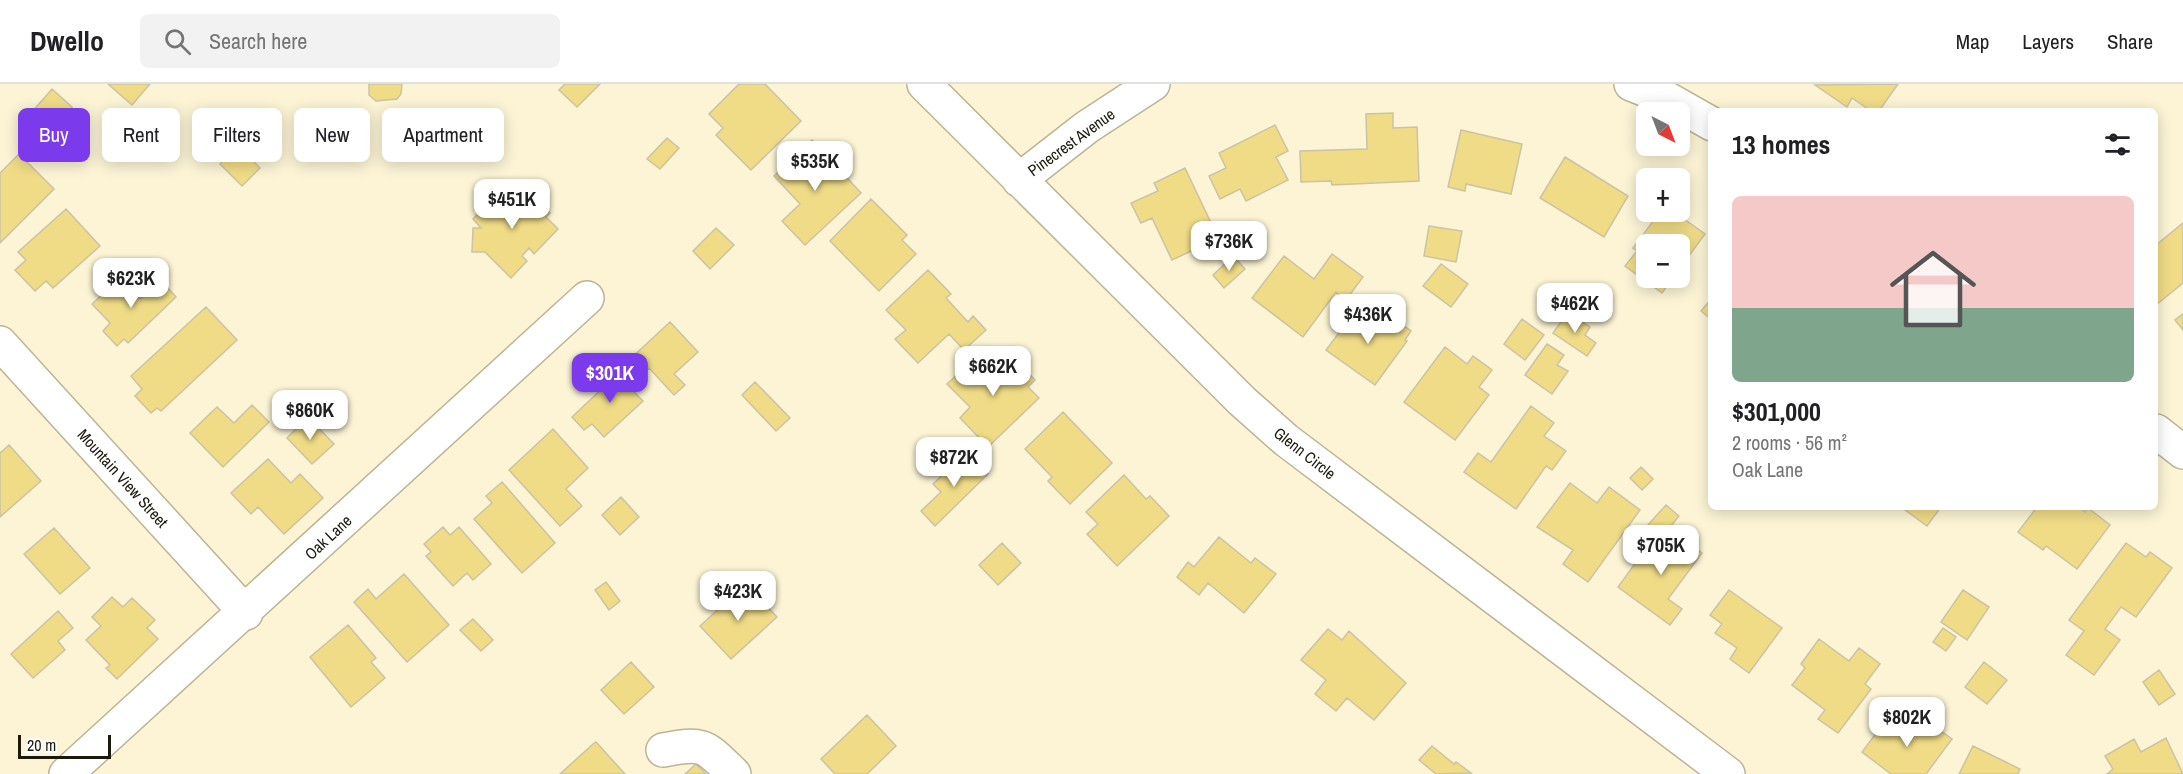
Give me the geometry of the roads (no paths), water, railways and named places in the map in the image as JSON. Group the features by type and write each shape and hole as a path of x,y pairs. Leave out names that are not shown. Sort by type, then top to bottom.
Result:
{"street":[{"name":"Glenn Circle","path":"924,84 1242,401 1286,440 1728,774"},
{"name":"Pinecrest Avenue","path":"1019,180 1087,127 1153,84"},
{"path":"1631,84 1666,98 1708,122"},
{"name":"Oak Lane","path":"66,774 246,613 587,298"},
{"name":"Mountain View Street","path":"0,343 246,613"},
{"path":"2158,433 2183,452"},
{"path":"663,750 693,745 707,748 734,774"}]}
